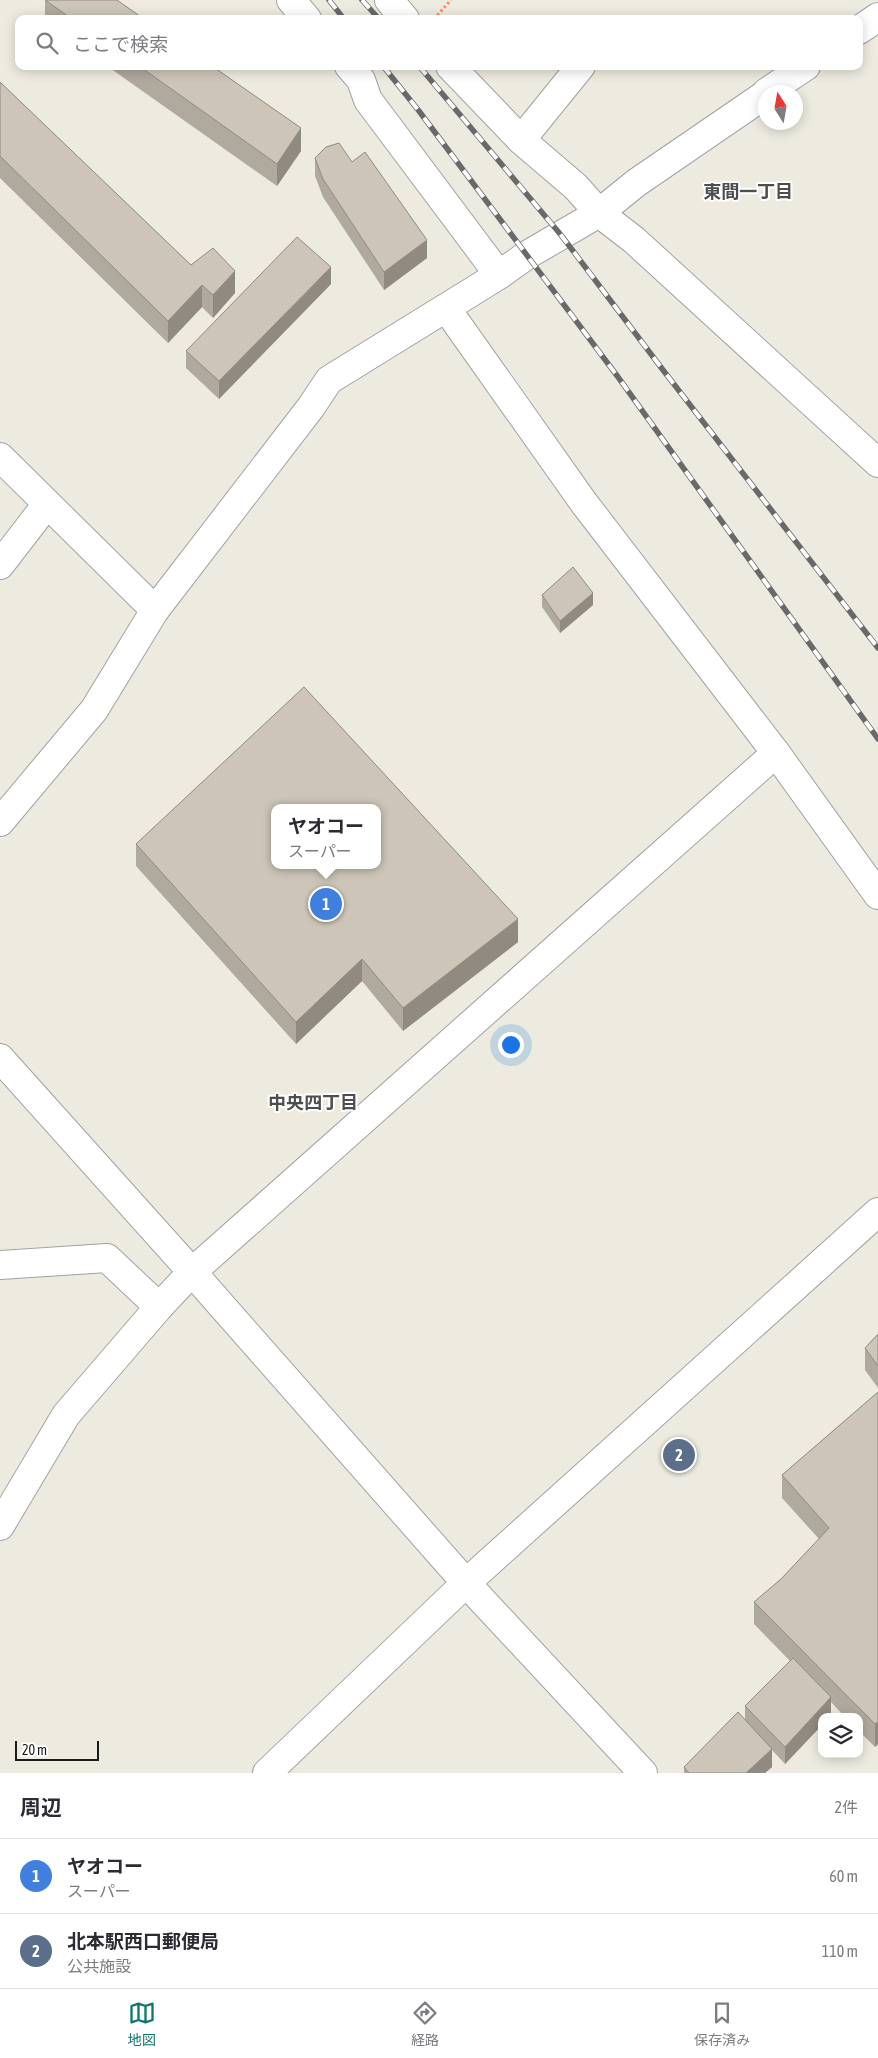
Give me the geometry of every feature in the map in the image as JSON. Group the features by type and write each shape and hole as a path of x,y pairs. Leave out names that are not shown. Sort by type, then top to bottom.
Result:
{"street":[{"path":"291,0 304,15"},
{"path":"389,0 402,15"},
{"path":"863,27 878,17"},
{"path":"352,70 361,80 368,100 499,275"},
{"path":"454,70 522,140 576,187 599,213 634,240 878,463"},
{"path":"522,140 578,70"},
{"path":"778,85 800,70"},
{"path":"0,822 94,710 155,610 311,407 328,380 499,275 527,255 599,213 636,183 758,99"},
{"path":"446,308 584,504 776,753 878,895"},
{"path":"0,457 155,610"},
{"path":"0,564 47,504"},
{"path":"0,1526 66,1415 159,1307 192,1272 776,753"},
{"path":"0,1058 192,1272 466,1583 642,1773"},
{"path":"267,1773 466,1583 878,1212"},
{"path":"0,1265 107,1258 159,1307"}],"path":[{"path":"438,15 451,0"}],"building":[{"path":"45,0 117,0 138,15 66,15"},
{"path":"145,70 218,70 301,128 277,164"},
{"path":"0,82 191,265 213,248 235,271 213,295 202,285 168,321 0,156"},
{"path":"339,143 352,162 365,152 427,240 384,272 323,179 315,158 326,147"},
{"path":"297,237 331,267 219,381 186,351"},
{"path":"573,567 593,593 560,621 542,595"},
{"path":"304,687 518,919 403,1008 362,959 296,1022 136,844"},
{"path":"878,1334 878,1366 865,1348"},
{"path":"878,1392 878,1722 875,1724 754,1602 781,1579 829,1528 782,1475"},
{"path":"793,1658 831,1697 785,1747 745,1706"},
{"path":"738,1712 772,1749 746,1773 689,1773 684,1767"}],"railway":[{"path":"329,0 341,15"},
{"path":"362,0 375,15"},
{"path":"386,70 618,377 878,739"},
{"path":"422,70 561,235 878,648"}],"place":[{"name":"ヤオコー","path":"326,904"},
{"name":"北本駅西口郵便局","path":"679,1455"}],"district":[{"name":"東間一丁目","path":"748,191"},
{"name":"中央四丁目","path":"313,1102"}]}
